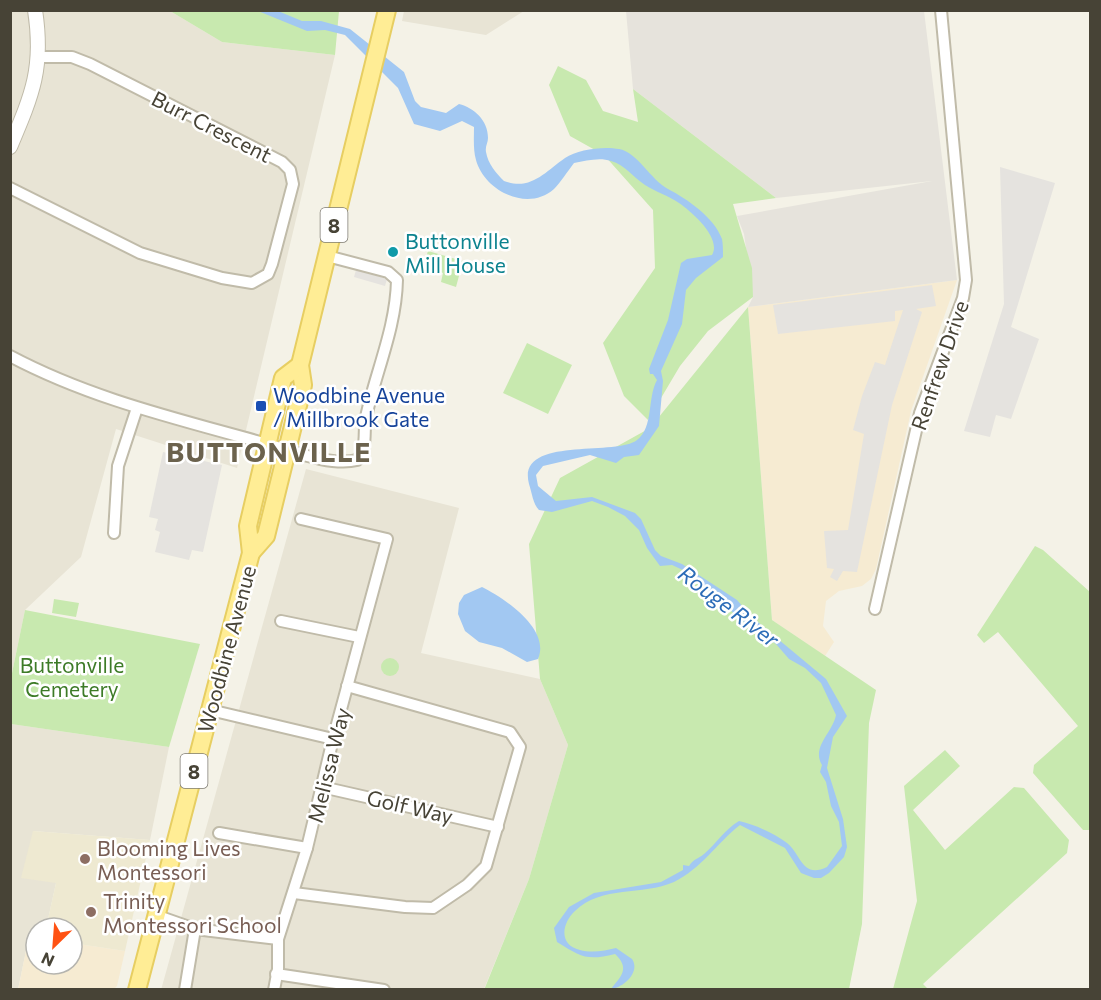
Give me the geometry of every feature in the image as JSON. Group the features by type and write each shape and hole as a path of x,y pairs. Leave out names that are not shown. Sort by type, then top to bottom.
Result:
{"main road":[{"name":"Woodbine Avenue","path":"251,553 266,536 303,386 300,365 387,10"},
{"name":"Woodbine Avenue","path":"137,990 251,553 248,526 284,378 300,365"}],"street":[{"path":"10,147 29,101 40,57 35,10"},
{"name":"Renfrew Drive","path":"875,609 920,413 963,297 966,280 941,10"},
{"name":"Burr Crescent","path":"10,188 140,253 239,282 252,283 268,274 291,195 292,174 282,162 90,64 72,57 40,57"},
{"path":"10,356 76,388 137,408 286,449 349,462 362,456 365,447 363,433 369,404 383,360 397,280 388,272 327,256"},
{"path":"114,533 118,466 137,408"},
{"name":"Melissa Way","path":"274,990 278,939 308,848 359,637 387,539 301,519"},
{"path":"281,621 359,637"},
{"path":"294,893 405,907 433,908 467,885 486,866 520,747 510,732 347,686"},
{"path":"210,710 333,739"},
{"name":"Golf Way","path":"322,787 498,827"},
{"path":"219,833 308,848"},
{"path":"158,916 195,928 278,939"},
{"path":"185,990 195,928"},
{"path":"276,974 384,990"}],"shaded area":[{"path":"404,10 524,11 486,35 402,21"},
{"path":"11,11 170,11 222,42 335,55 237,468 116,429 81,557 25,610 11,678"},
{"path":"626,11 924,11 957,280 748,307 753,297 744,234 737,216 932,181 776,198 633,89"},
{"path":"1000,167 1055,183 1011,327 1039,339 1011,419 996,415 990,437 964,431 1004,304"},
{"path":"356,270 387,279 385,286 354,277"},
{"path":"957,280 911,411 876,569 871,579 862,586 839,591 826,601 823,626 834,642 825,656 772,620 748,307"},
{"path":"932,285 936,306 916,309 922,312 892,405 857,572 843,571 837,581 830,577 834,569 827,568 824,531 848,530 864,434 853,430 862,396 875,362 885,365 903,310 895,311 895,321 778,334 773,305"},
{"path":"163,452 222,465 203,552 192,550 189,560 155,552 160,532 155,530 158,519 149,517"},
{"path":"306,469 459,508 421,653 540,679 568,745 529,879 484,989 161,990"},
{"path":"11,724 169,747 150,840 33,831 56,883 49,916 24,916 24,961 18,989 11,990"},
{"name":"Blooming Lives Montessori","path":"33,831 150,840 125,951 84,945 84,916 49,916 56,883 21,878"},
{"path":"84,945 125,951 117,986 114,989 18,990 24,961 24,976 84,976"}],"green space":[{"path":"170,11 339,11 335,55 222,42"},
{"path":"558,66 586,80 603,111 638,122 633,89 776,198 733,204 752,268 753,297 708,331 680,366 648,420 624,396 603,343 655,268 653,210 604,155 570,136 549,85"},
{"path":"428,251 463,261 456,287 441,282 443,273 423,267"},
{"path":"748,307 772,620 876,690 869,723 862,924 849,989 484,990 529,879 568,745 540,679 529,544 560,478 650,428"},
{"path":"527,343 572,365 548,414 503,393"},
{"path":"1035,546 1043,550 1090,592 1090,830 1083,830 1033,773 1034,765 1078,726 998,632 984,643 977,635"},
{"path":"54,599 79,603 76,617 52,613"},
{"name":"Buttonville Cemetery","path":"25,610 200,644 169,747 11,724 11,678"},
{"path":"386,658 394,658 399,663 397,674 386,676 381,671 381,663"},
{"path":"945,750 960,766 913,810 945,850 1014,787 1024,788 1069,840 1067,853 923,984 928,989 893,989 917,901 904,786"}],"water":[{"name":"Rouge River","path":"258,11 278,11 302,21 321,21 350,29 404,72 415,101 421,107 446,113 459,104 470,108 486,126 488,140 486,150 489,160 504,181 522,184 530,182 570,155 584,150 619,149 632,155 662,185 706,216 722,239 723,257 696,278 686,290 682,324 661,371 663,381 659,426 639,455 624,457 616,463 590,455 543,466 536,475 538,486 556,501 592,497 635,513 641,519 655,550 661,556 682,564 737,600 754,619 826,679 847,716 833,737 827,768 843,819 847,847 844,857 829,873 821,878 814,878 801,873 785,848 740,825 693,870 674,882 649,889 597,897 586,903 567,921 565,939 580,950 598,951 616,948 632,959 634,969 632,974 616,988 611,989 623,969 620,959 615,954 598,957 584,956 557,942 554,928 569,907 594,893 661,882 683,870 683,865 689,866 702,856 739,821 758,827 787,843 803,864 812,870 827,867 842,846 839,822 831,806 826,782 820,772 822,765 819,752 836,715 821,683 805,668 789,659 776,644 745,623 685,571 672,565 660,566 647,548 639,530 625,516 592,501 552,512 539,510 529,484 529,469 537,459 552,453 570,450 626,445 637,440 642,434 646,428 657,380 653,374 650,374 649,369 668,320 681,263 687,259 712,255 713,241 704,226 685,207 645,185 621,165 602,159 574,163 557,186 543,196 532,199 508,195 488,181 481,171 474,152 474,127 462,121 440,131 414,124 398,88 345,35 325,30 307,31"},
{"path":"482,587 513,607 532,626 538,637 540,648 538,659 527,662 502,648 479,642 465,631 458,614 459,603 464,595"}],"place":[{"name":"Buttonville Mill House","path":"393,252"},
{"name":"Woodbine Avenue / Millbrook Gate","path":"261,406"},
{"name":"Blooming Lives Montessori","path":"85,859"},
{"name":"Trinity Montessori School","path":"91,912"}],"district":[{"name":"BUTTONVILLE","path":"269,451"}]}
